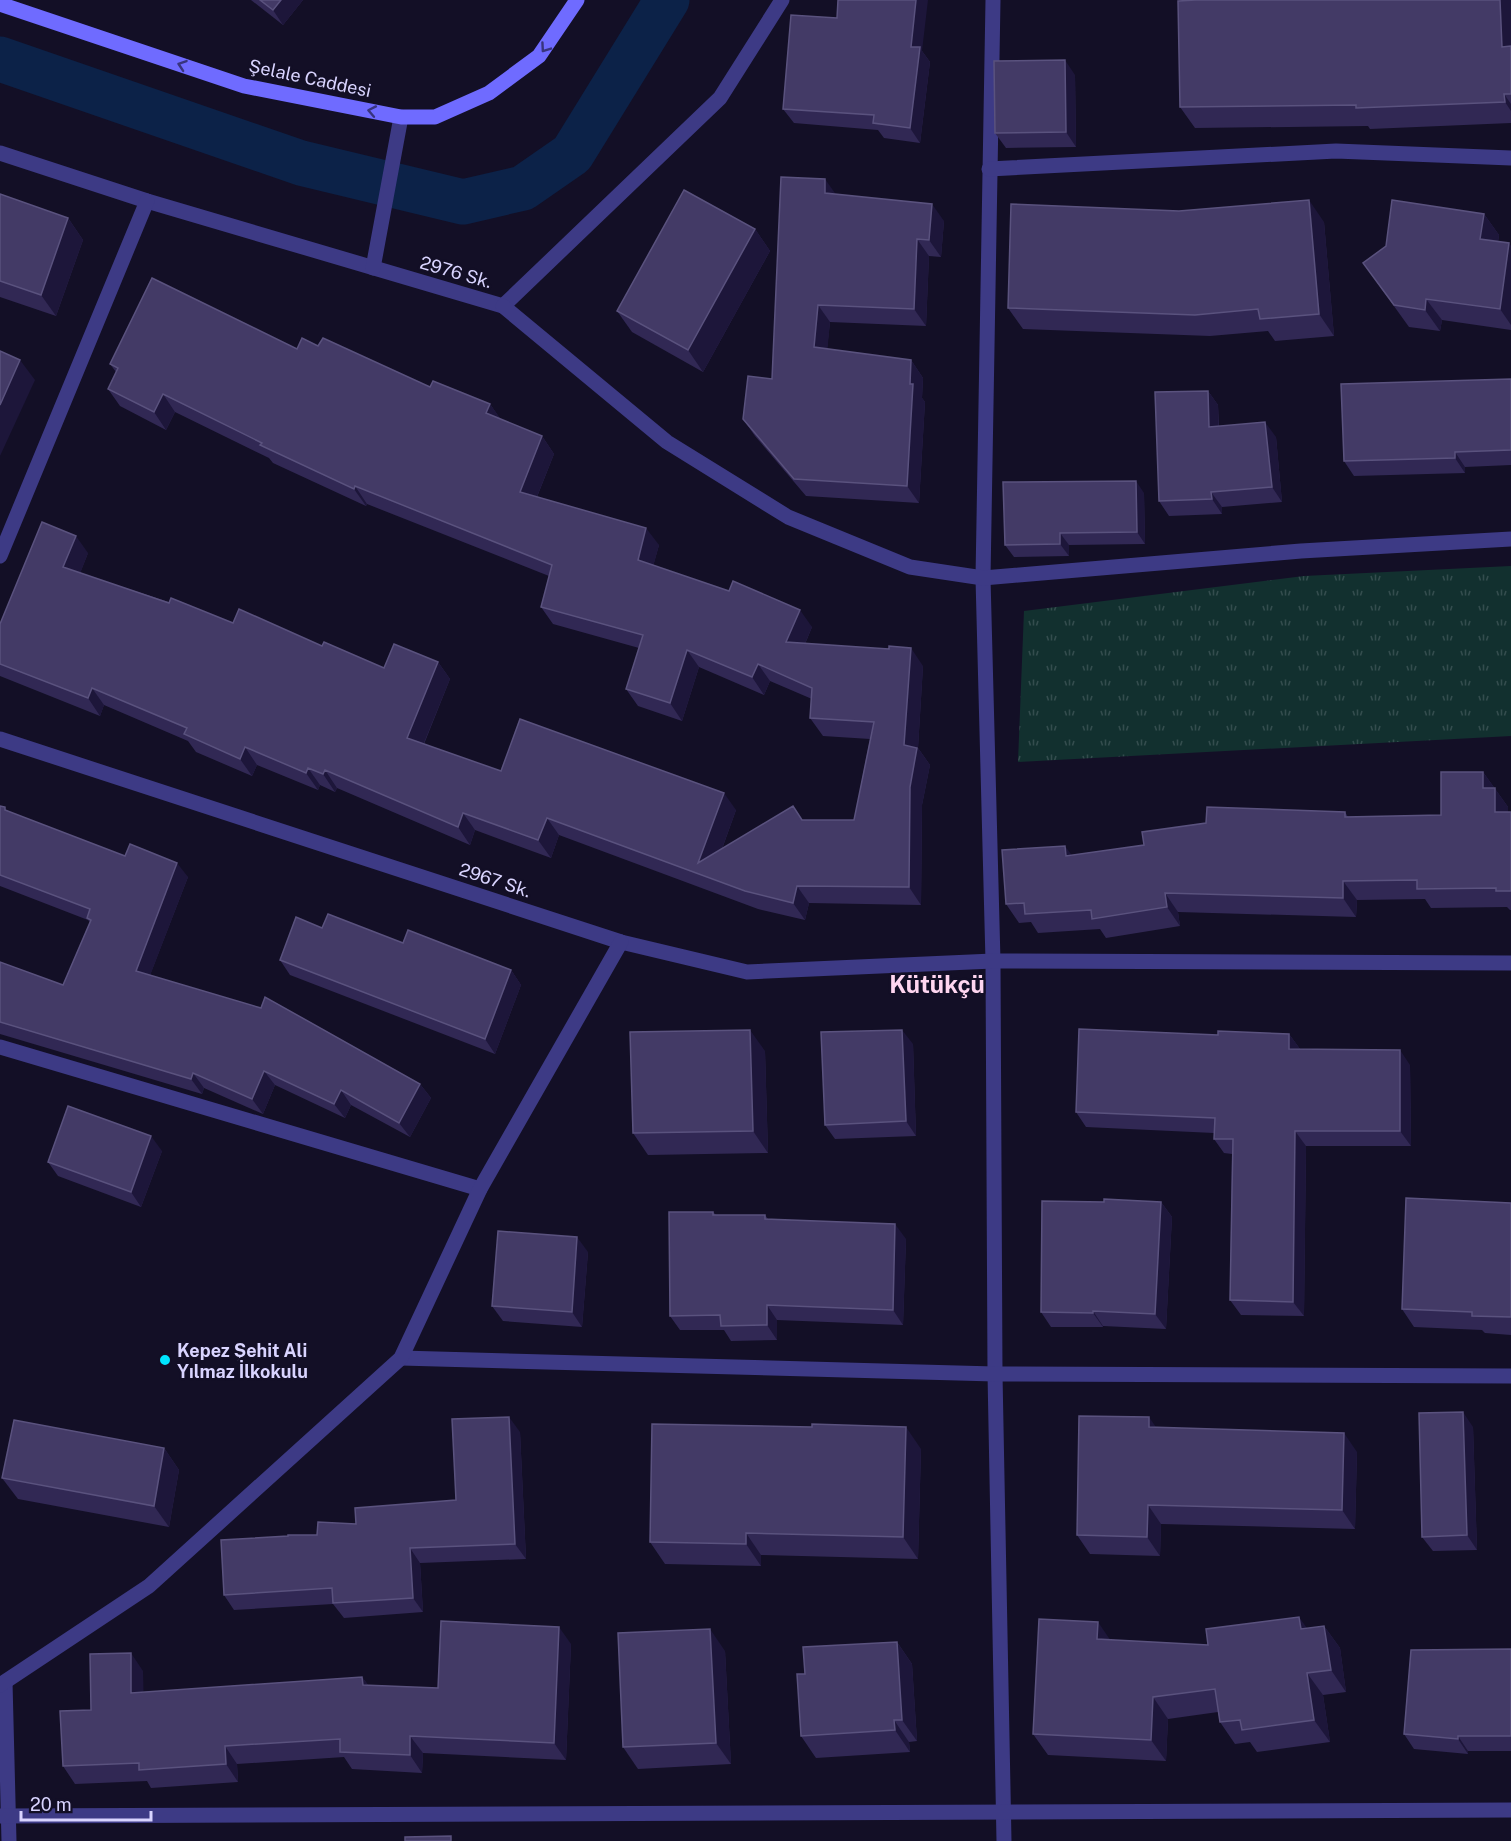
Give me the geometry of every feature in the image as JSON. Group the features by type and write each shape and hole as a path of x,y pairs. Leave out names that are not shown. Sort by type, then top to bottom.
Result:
{"street":[{"name":"Şelale Caddesi","path":"0,4 244,86 401,117 435,117 489,93 539,56 577,0"},
{"name":"2976 Sk.","path":"0,153 147,201 503,306 720,98 782,0"},
{"path":"993,0 983,578 993,961 995,1374 1004,1841"},
{"path":"373,268 401,117"},
{"path":"989,169 1336,151 1511,158"},
{"path":"0,556 147,201"},
{"path":"503,306 667,442 788,517 910,567 983,578 1301,551 1511,539"},
{"name":"2967 Sk.","path":"0,739 621,942 747,972 993,961 1511,963"},
{"path":"9,1841 5,1816 3,1684 149,1586 401,1358 480,1189 621,942"},
{"path":"0,1047 480,1189"},
{"path":"401,1358 995,1374 1511,1376"},
{"path":"5,1816 1511,1810"}],"green space":[{"path":"1511,566 1511,736 1018,762 1024,611 1304,576"}],"building":[{"path":"260,0 281,0 273,10"},
{"path":"838,0 916,0 911,47 920,47 910,128 873,123 874,115 783,109 791,15 837,18"},
{"path":"1500,0 1502,47 1511,46 1511,94 1504,94 1505,102 1356,108 1356,105 1180,107 1178,1"},
{"path":"1065,60 1066,132 995,133 994,61"},
{"path":"781,177 825,179 825,193 932,204 929,240 917,239 914,309 818,305 814,347 911,360 910,384 913,384 907,486 794,479 743,419 748,376 772,379"},
{"path":"684,190 755,229 688,350 617,311"},
{"path":"0,194 68,218 41,295 0,281"},
{"path":"1309,200 1319,314 1260,319 1258,309 1195,315 1008,308 1011,204 1179,211"},
{"path":"1392,200 1484,214 1480,239 1509,243 1500,309 1426,299 1425,310 1394,305 1363,263 1386,246"},
{"path":"152,278 297,349 302,338 318,346 323,338 430,387 433,381 490,404 486,413 542,436 520,492 646,528 638,560 729,591 733,581 800,610 786,642 889,649 889,646 911,648 904,745 917,748 910,787 909,887 797,886 793,903 745,891 547,818 538,840 463,813 458,827 325,770 323,774 308,768 306,773 245,747 240,759 184,734 187,728 92,688 88,698 0,664 0,624 42,522 76,536 63,567 169,603 171,598 233,623 239,609 322,646 324,642 384,668 394,644 438,662 407,738 501,771 520,719 724,793 698,863 793,806 802,820 854,820 874,722 810,718 812,688 758,664 752,677 687,650 670,703 626,689 643,635 541,607 552,565 355,486 354,489 260,445 262,443 163,394 154,412 108,389 118,368 110,364"},
{"path":"0,351 20,360 0,405"},
{"path":"1511,379 1511,450 1455,452 1455,458 1344,461 1341,384"},
{"path":"1208,391 1209,427 1265,422 1272,487 1211,492 1212,499 1159,501 1155,392"},
{"path":"1136,481 1137,532 1060,533 1060,544 1005,545 1003,482"},
{"path":"1441,772 1483,772 1483,788 1495,788 1495,812 1511,812 1511,891 1496,891 1496,888 1417,889 1417,880 1343,881 1343,898 1165,893 1167,907 1092,919 1091,910 1025,914 1024,903 1006,904 1002,850 1065,846 1066,856 1144,845 1142,832 1206,823 1207,807 1345,812 1345,817 1441,815"},
{"path":"0,806 5,807 5,810 125,856 130,844 177,863 136,971 261,1008 265,997 420,1084 399,1123 341,1090 334,1104 264,1071 252,1099 193,1073 191,1079 0,1022 0,962 63,985 91,920 87,918 90,909 0,875"},
{"path":"328,914 403,943 408,930 511,970 485,1039 280,960 296,917 322,928"},
{"path":"1079,1029 1218,1035 1218,1031 1289,1034 1289,1049 1400,1050 1400,1131 1295,1131 1293,1302 1230,1300 1233,1139 1214,1139 1215,1118 1076,1112"},
{"path":"750,1030 753,1131 633,1133 630,1032"},
{"path":"902,1030 906,1121 825,1125 821,1032"},
{"path":"68,1106 151,1136 131,1192 48,1162"},
{"path":"1406,1198 1511,1203 1511,1317 1472,1316 1472,1312 1402,1309"},
{"path":"1104,1199 1161,1202 1155,1314 1093,1311 1093,1313 1041,1312 1042,1201 1104,1202"},
{"path":"669,1212 713,1212 713,1215 765,1215 765,1219 895,1224 893,1310 767,1305 767,1325 721,1326 720,1315 670,1316"},
{"path":"498,1231 577,1237 572,1312 492,1306"},
{"path":"1463,1412 1467,1535 1422,1537 1419,1413"},
{"path":"1079,1416 1149,1417 1149,1427 1344,1433 1342,1510 1148,1505 1147,1537 1077,1535"},
{"path":"509,1417 515,1544 410,1548 413,1598 333,1603 332,1588 224,1595 221,1540 317,1535 318,1522 356,1524 355,1508 456,1500 452,1419"},
{"path":"14,1420 164,1448 154,1506 2,1478"},
{"path":"652,1424 812,1427 812,1424 906,1427 903,1537 746,1533 746,1544 650,1542"},
{"path":"1299,1617 1301,1629 1324,1626 1331,1670 1307,1673 1314,1720 1242,1730 1240,1720 1220,1722 1215,1689 1153,1697 1151,1740 1033,1734 1039,1619 1098,1622 1097,1639 1208,1645 1206,1629"},
{"path":"441,1621 559,1627 554,1743 410,1736 410,1755 340,1752 340,1739 225,1746 226,1764 139,1770 139,1763 63,1766 60,1711 91,1710 90,1654 131,1653 131,1693 362,1677 363,1685 438,1688"},
{"path":"710,1629 716,1743 623,1747 618,1633"},
{"path":"897,1642 902,1720 894,1720 895,1730 801,1736 797,1674 805,1674 803,1647"},
{"path":"1511,1649 1511,1736 1458,1736 1458,1739 1404,1734 1411,1650"},
{"path":"451,1836 451,1841 405,1841 405,1837"}],"waterway":[{"path":"0,59 301,163 463,202 523,188 572,154 667,0"}],"place":[{"name":"Kepez Şehit Ali Yılmaz İlkokulu","path":"165,1360"}],"district":[{"name":"Kütükçü","path":"937,984"}]}
